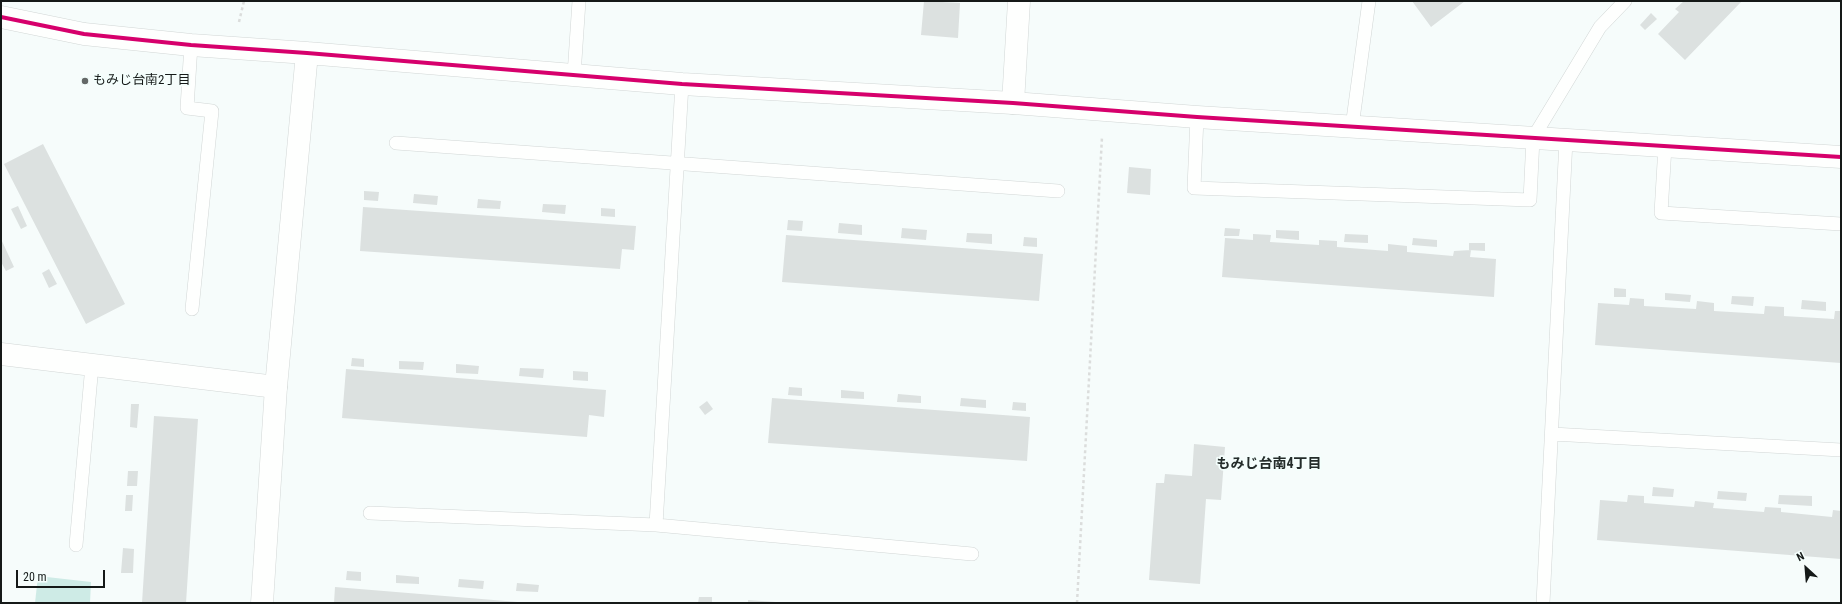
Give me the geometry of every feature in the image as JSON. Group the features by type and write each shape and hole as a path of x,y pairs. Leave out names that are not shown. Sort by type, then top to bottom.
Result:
{"street":[{"path":"1013,102 1019,1"},
{"path":"1,17 84,34 191,45 307,53 682,84 1013,102 1197,117 1841,157"},
{"path":"262,603 276,387 307,53"},
{"path":"1,354 276,387"}],"lane":[{"path":"574,75 579,1"},
{"path":"1352,127 1369,1"},
{"path":"1197,117 1194,188 1530,200 1533,138 1600,27 1625,1"},
{"path":"191,45 187,108 212,111 192,309"},
{"path":"656,525 682,84"},
{"path":"1543,603 1566,140"},
{"path":"396,143 677,162 1058,191"},
{"path":"1665,146 1661,213 1841,224"},
{"path":"76,545 92,365"},
{"path":"1552,434 1841,450"},
{"path":"370,513 656,525 972,554"}],"path":[{"path":"1077,603 1102,134"}],"green space":[{"path":"38,576 91,582 90,603 35,603"}],"building":[{"path":"924,1 960,3 958,38 921,35"},
{"path":"1412,1 1465,1 1431,27"},
{"path":"1684,1 1742,1 1685,60 1658,34 1679,12 1675,9"},
{"path":"1651,13 1657,19 1645,30 1640,25"},
{"path":"43,144 125,304 86,324 4,164"},
{"path":"1129,167 1151,169 1150,195 1127,193"},
{"path":"364,191 379,192 378,201 364,200"},
{"path":"414,194 438,196 437,205 413,203"},
{"path":"478,199 501,201 500,209 477,208"},
{"path":"543,204 566,205 565,214 542,212"},
{"path":"18,206 27,226 21,229 11,209"},
{"path":"363,207 636,226 634,250 622,249 620,269 360,251"},
{"path":"601,208 615,209 615,217 601,216"},
{"path":"788,220 803,221 802,231 787,230"},
{"path":"839,223 862,225 862,235 838,233"},
{"path":"902,228 927,230 926,240 901,238"},
{"path":"1225,228 1240,229 1239,236 1224,236"},
{"path":"1276,230 1299,231 1299,240 1276,238"},
{"path":"967,233 992,234 992,244 966,242"},
{"path":"1253,234 1271,235 1270,242 1319,245 1319,240 1337,241 1337,247 1388,251 1388,244 1407,246 1407,252 1453,256 1454,251 1471,250 1470,257 1496,259 1494,297 1222,277 1225,238 1253,240"},
{"path":"1345,234 1368,235 1368,243 1344,242"},
{"path":"786,235 1043,254 1039,301 782,282"},
{"path":"1024,237 1037,238 1037,247 1023,246"},
{"path":"1413,238 1437,240 1437,247 1412,245"},
{"path":"1,239 14,267 6,271 1,262"},
{"path":"1469,243 1485,243 1485,251 1469,250"},
{"path":"49,269 57,284 49,288 42,273"},
{"path":"1614,288 1626,289 1626,297 1614,297"},
{"path":"1665,293 1691,295 1690,302 1665,300"},
{"path":"1732,296 1754,297 1753,306 1731,304"},
{"path":"1630,298 1644,299 1644,306 1696,309 1697,301 1714,303 1714,311 1764,314 1765,306 1784,307 1784,316 1834,319 1835,311 1841,311 1841,363 1595,345 1598,303 1629,305"},
{"path":"1802,300 1826,302 1826,311 1801,309"},
{"path":"352,358 364,359 364,367 351,366"},
{"path":"399,361 424,362 423,370 399,369"},
{"path":"456,364 479,366 478,374 456,373"},
{"path":"520,368 544,369 543,378 519,376"},
{"path":"346,369 606,390 604,417 589,415 587,437 342,418"},
{"path":"573,371 588,372 588,381 573,380"},
{"path":"789,387 802,388 802,396 788,395"},
{"path":"841,390 864,392 864,399 841,398"},
{"path":"898,394 921,396 921,403 897,402"},
{"path":"772,398 1030,417 1027,461 768,443"},
{"path":"961,398 986,400 986,408 960,406"},
{"path":"707,401 713,409 705,415 699,407"},
{"path":"1013,402 1026,403 1026,411 1012,410"},
{"path":"131,404 139,404 137,428 130,427"},
{"path":"154,416 198,419 186,603 142,603"},
{"path":"1194,444 1225,447 1221,500 1206,499 1200,584 1149,580 1156,483 1164,483 1165,474 1192,476"},
{"path":"128,471 138,471 137,486 127,486"},
{"path":"1653,487 1674,489 1673,497 1652,496"},
{"path":"1718,491 1747,493 1746,501 1717,499"},
{"path":"126,495 133,495 132,511 125,511"},
{"path":"1628,495 1644,496 1644,503 1694,507 1695,501 1714,503 1713,508 1764,512 1765,507 1781,508 1781,512 1832,517 1833,510 1841,511 1841,559 1597,540 1600,500 1627,502"},
{"path":"1779,495 1812,496 1812,506 1778,504"},
{"path":"123,548 134,549 133,573 121,573"},
{"path":"347,571 361,572 361,581 346,580"},
{"path":"396,575 419,577 419,584 396,583"},
{"path":"459,579 484,581 483,589 458,587"},
{"path":"517,583 539,585 538,592 516,591"},
{"path":"335,587 518,602 334,603"},
{"path":"699,597 712,597 712,603 698,603"},
{"path":"748,600 776,602 776,603 748,603"}],"cycle path":[{"path":"1,17 84,34 191,45 307,53 682,84 1013,103 1197,117 1841,157"}],"place":[{"name":"もみじ台南2丁目","path":"85,81"}],"district":[{"name":"もみじ台南4丁目","path":"1269,464"}]}
